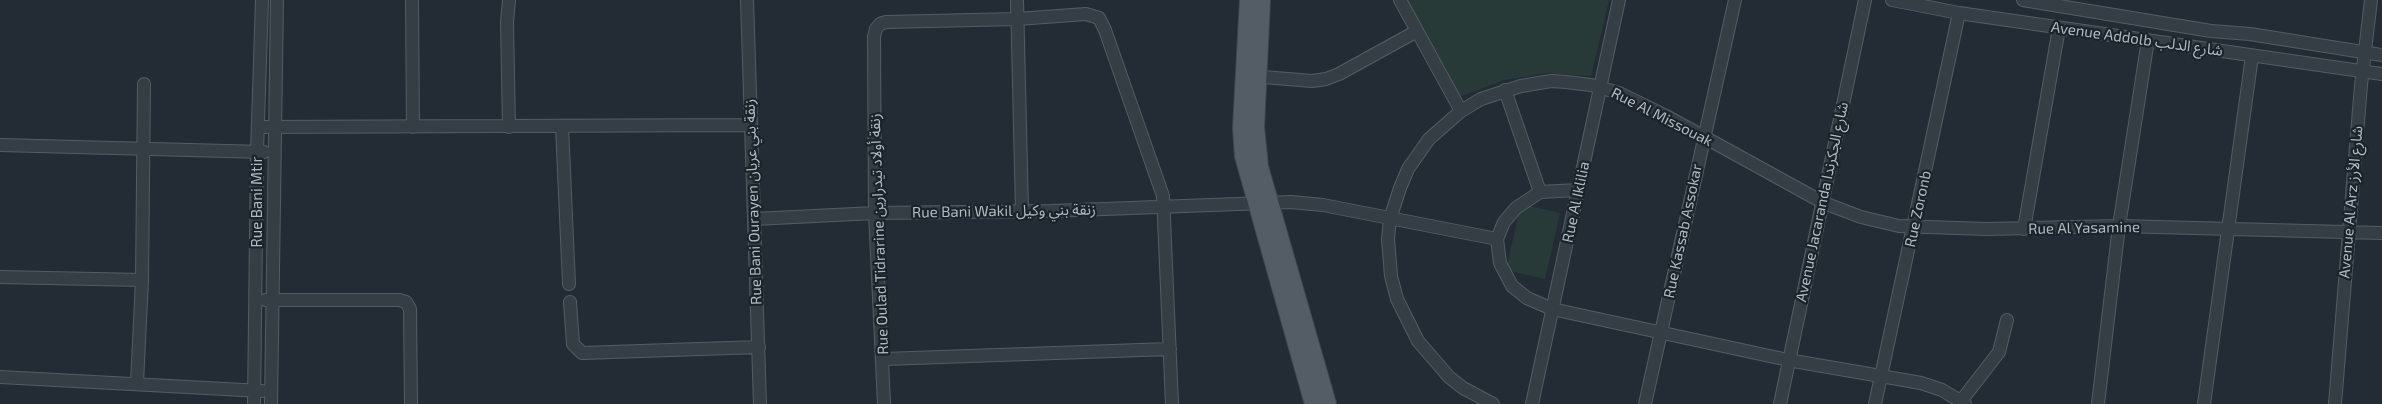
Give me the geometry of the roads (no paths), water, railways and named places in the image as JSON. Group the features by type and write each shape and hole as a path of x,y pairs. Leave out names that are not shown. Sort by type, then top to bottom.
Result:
{"main road":[{"path":"1248,0 1251,76 1262,202 1313,404"},
{"path":"1251,76 1262,0"},
{"path":"1262,202 1328,404"}],"street":[{"name":"Rue Bani Mtir","path":"255,398 258,127 262,0"},
{"name":"Rue Bani Mtir","path":"271,398 277,0"},
{"path":"412,0 413,127"},
{"path":"509,0 507,22 509,126"},
{"name":"Rue Bani Ourayen زنقة بني عريان","path":"747,0 760,404"},
{"path":"1017,0 1022,211"},
{"path":"1400,0 1461,112"},
{"name":"Rue Al Iklilia","path":"1532,404 1619,0"},
{"name":"Rue Kassab Assokar","path":"1645,404 1735,0"},
{"name":"Avenue Jacaranda شارع الجكرندا","path":"1780,404 1788,360 1824,203 1865,0"},
{"name":"Avenue Addolb شارع الدلب","path":"1892,0 1959,13 2382,74"},
{"name":"Avenue Addolb شارع الدلب","path":"2022,0 2211,31 2250,34 2382,55"},
{"name":"Avenue Al Arz شارع الأرز","path":"2335,398 2348,231 2371,0"},
{"name":"Rue Zoronb","path":"1874,404 1959,13"},
{"name":"Rue Oulad Tidrarine زنقة أولاد تيدرارين","path":"884,404 884,359 875,213 874,37 878,26 886,22 1017,19 1086,14 1099,18 1105,30 1158,176 1164,206 1172,404"},
{"path":"2024,229 2059,28"},
{"path":"1251,76 1312,80 1326,78 1339,74 1417,31"},
{"path":"2098,404 2119,226 2148,40"},
{"path":"2204,404 2252,56"},
{"name":"Rue Al Missouak","path":"1493,404 1463,388 1449,377 1424,349 1408,325 1397,299 1391,276 1388,247 1390,219 1403,182 1418,153 1440,128 1461,112 1488,96 1505,90 1551,81 1600,87 1650,107 1824,203"},
{"path":"137,383 142,280 144,84"},
{"path":"1505,90 1540,192"},
{"path":"258,127 750,125"},
{"path":"562,126 569,284"},
{"path":"0,145 274,153"},
{"path":"1578,190 1540,192 1516,208 1504,222 1497,239 1500,263 1512,286 1527,298 1552,309 1788,360 1921,383 1942,390 1963,402 1999,352 2007,320"},
{"name":"Rue Bani Wakil زنقة بني وكيل","path":"754,219 875,213 1022,211 1262,202 1310,203 1497,239"},
{"name":"Rue Al Yasamine","path":"1824,203 1869,220 1914,227 2024,229 2119,226 2382,233"},
{"path":"0,277 142,280"},
{"path":"257,299 399,300 406,302 410,309 412,404"},
{"path":"570,302 573,344 582,353 759,347"},
{"path":"884,359 1170,350"},
{"path":"0,377 137,383 255,398 271,398"},
{"path":"2335,398 2346,404"}]}
